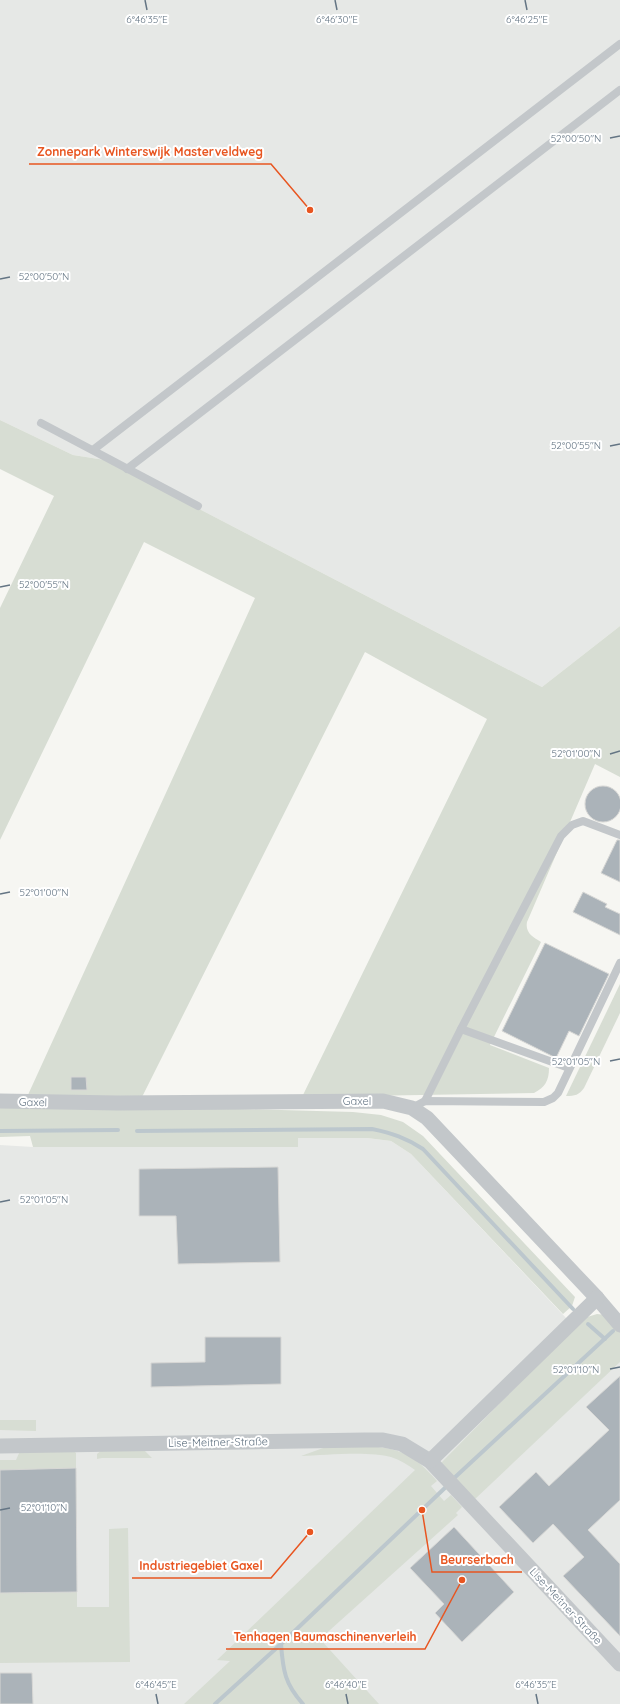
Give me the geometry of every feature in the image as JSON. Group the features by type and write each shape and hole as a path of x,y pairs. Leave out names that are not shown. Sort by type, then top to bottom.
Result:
{"street":[{"name":"Gaxel","path":"0,1101 118,1103 383,1101 419,1104 427,1118 597,1298 620,1325"},
{"path":"430,1462 597,1298"},
{"name":"Lise-Meitner-Straße","path":"0,1446 365,1440 383,1440 402,1444 430,1462 442,1474 620,1664"}],"lane":[{"path":"93,450 620,44"},
{"path":"127,468 620,90"},
{"path":"41,423 198,506"},
{"path":"419,1104 461,1029 561,836 572,825 583,820 620,835"},
{"path":"419,1104 544,1102 553,1098 558,1093 620,963"},
{"path":"461,1029 569,1068"}],"shaded area":[{"path":"0,0 620,0 620,626 542,687 105,460 73,455 0,420"},
{"path":"0,420 73,455 105,460 542,687 620,626 620,777 595,764 527,922 528,932 541,942 490,1045 549,1068 546,1083 541,1088 534,1093 302,1097 487,719 365,652 142,1097 27,1097 255,598 144,542 0,840 0,608 54,496 0,469"},
{"path":"620,984 620,1013 584,1088 576,1095 566,1096"},
{"path":"131,1106 353,1112 381,1115 403,1122 423,1136 575,1297 572,1306 563,1314 411,1154 391,1141 367,1138 298,1138 298,1147 33,1147 30,1136 0,1137 0,1107"},
{"path":"298,1138 367,1138 391,1141 411,1154 567,1319 620,1359 620,1704 0,1704 0,1145 33,1147 298,1147"},
{"path":"597,1314 606,1315 620,1332 620,1362 474,1500 441,1463 584,1318"},
{"path":"0,1420 36,1420 36,1431 0,1430"},
{"path":"373,1446 396,1450 420,1463 430,1473 437,1481 431,1486 444,1501 451,1495 462,1507 456,1513 458,1515 320,1639 379,1704 184,1704 230,1661 217,1660 415,1470 407,1464 382,1455 347,1454 301,1456 326,1447"},
{"path":"143,1449 152,1458 97,1459 97,1454 102,1450"},
{"path":"73,1450 76,1453 76,1468 0,1470 0,1460 16,1460 20,1451"},
{"path":"128,1528 130,1662 0,1663 0,1593 77,1592 77,1607 109,1607 109,1529"}],"building":[{"path":"603,786 616,791 621,804 616,817 603,822 590,817 585,804 590,791"},
{"path":"617,840 620,840 620,882 601,873"},
{"path":"583,892 607,904 605,907 620,914 620,935 573,912"},
{"path":"545,943 609,974 579,1036 569,1031 556,1058 502,1031"},
{"path":"71,1077 86,1077 87,1090 71,1090"},
{"path":"278,1167 280,1262 178,1264 176,1216 139,1216 139,1169"},
{"path":"205,1337 281,1337 281,1384 151,1387 151,1363 205,1362"},
{"path":"620,1376 620,1500 588,1530 620,1564 620,1636 563,1576 584,1557 553,1524 533,1543 499,1507 536,1472 549,1486 609,1430 586,1407"},
{"path":"76,1468 77,1592 0,1593 0,1470"},
{"path":"454,1527 514,1592 462,1642 435,1613 444,1604 410,1568"},
{"path":"0,1673 32,1673 33,1704 0,1704"}],"waterway":[{"path":"137,1131 372,1129 399,1136 423,1149 573,1309"},
{"path":"0,1131 118,1130"},
{"path":"588,1324 605,1339"},
{"path":"452,1480 613,1331"},
{"path":"215,1704 281,1644 448,1485"},
{"path":"281,1644 286,1677 292,1690 303,1704"}],"place":[{"name":"Zonnepark Winterswijk Masterveldweg","path":"310,210"},
{"name":"Beurserbach","path":"422,1510"},
{"name":"Industriegebiet Gaxel","path":"310,1532"},
{"name":"Tenhagen Baumaschinenverleih","path":"462,1580"}]}
